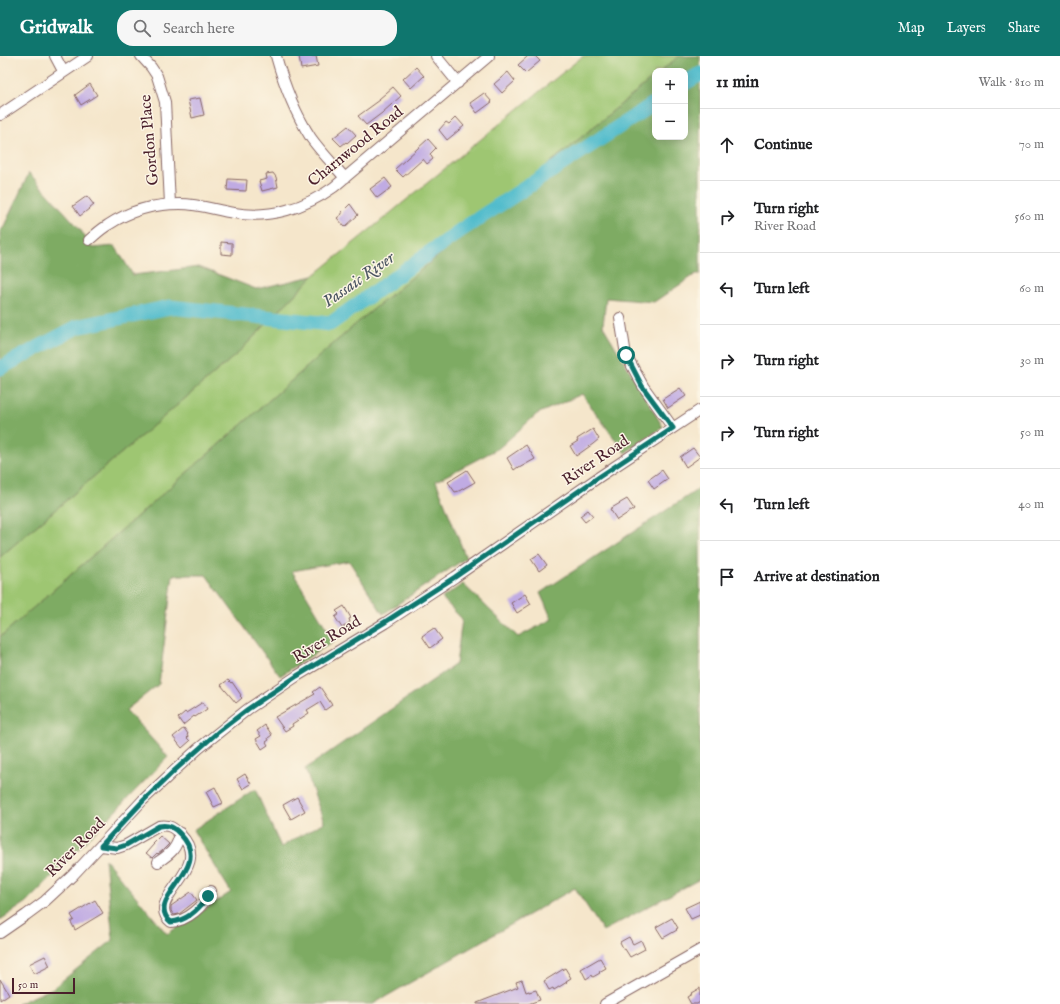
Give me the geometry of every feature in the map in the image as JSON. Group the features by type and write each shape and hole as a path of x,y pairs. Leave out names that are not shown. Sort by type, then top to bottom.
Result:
{"street":[{"path":"55,56 63,71"},
{"path":"0,115 63,71 88,56"},
{"name":"Gordon Place","path":"141,56 151,66 157,76 165,102 170,204"},
{"path":"276,56 291,100 303,124 312,139 345,178"},
{"path":"436,56 458,83"},
{"name":"Charnwood Road","path":"89,240 108,225 129,214 154,206 194,204 221,211 262,215 302,206 326,193 345,178 489,56"},
{"path":"620,318 626,355 642,386 673,428"},
{"name":"River Road","path":"0,933 45,900 73,875 144,800 174,771 213,736 248,709 297,676 449,581 599,477 700,410"},
{"path":"101,846 117,848 126,845 159,826 170,826 180,833 191,850 188,867 166,900 163,910 166,918 171,922 178,922 186,918 201,906 211,891"},
{"path":"158,862 175,848 180,833"},
{"path":"605,1004 700,950"}],"green space":[{"path":"583,56 679,56 665,68 652,68 652,78 357,323 0,637 0,557 238,353 313,276"},
{"path":"679,56 700,56 700,274 696,274 654,302 606,298 603,326 663,427 625,453 582,394 537,414 499,448 436,481 466,558 383,614 349,561 292,571 334,641 280,676 206,575 173,575 159,684 126,710 168,757 27,902 0,920 0,637 357,323 652,78 652,140 688,140 688,68 665,68"},
{"path":"29,173 80,229 92,248 115,246 133,275 199,267 256,289 313,276 238,353 0,557 0,231 3,228"},
{"path":"700,488 700,879 603,931 575,888 373,1004 17,1004 53,988 113,940 105,859 167,934 231,892 193,830 255,789 281,847 324,822 305,769 456,664 462,619 442,598 463,584 518,637 552,619 540,593"}],"building":[{"path":"299,56 316,56 318,66 301,69"},
{"path":"528,56 535,56 540,61 526,73 518,65"},
{"path":"416,67 424,76 411,88 403,79"},
{"path":"508,72 515,81 502,93 494,84"},
{"path":"90,84 97,95 81,105 75,95"},
{"path":"393,87 401,96 366,125 358,116 380,100 379,99"},
{"path":"484,93 492,102 477,113 470,103"},
{"path":"200,98 204,115 192,118 188,100"},
{"path":"456,117 464,126 447,140 439,130 446,122 449,124"},
{"path":"348,126 356,135 341,146 333,138"},
{"path":"428,139 436,148 430,154 433,159 427,164 423,159 403,177 395,169"},
{"path":"273,173 276,177 278,187 262,191 259,181 267,179 266,174"},
{"path":"385,178 392,187 377,198 370,189"},
{"path":"228,179 247,180 246,191 227,190"},
{"path":"87,196 94,205 80,216 73,206"},
{"path":"350,204 358,215 345,227 337,218"},
{"path":"221,242 232,243 232,255 221,254"},
{"path":"680,388 686,396 668,408 663,399"},
{"path":"593,429 599,439 576,456 570,446 578,441 577,439"},
{"path":"526,445 535,459 514,470 507,458"},
{"path":"693,448 700,457 686,467 680,457"},
{"path":"467,470 475,482 455,492 448,482"},
{"path":"662,470 668,479 654,489 648,480"},
{"path":"627,499 634,509 617,520 610,509"},
{"path":"588,510 593,516 585,522 580,516"},
{"path":"539,554 547,565 539,571 531,559"},
{"path":"525,594 531,604 517,613 511,603"},
{"path":"344,606 351,618 349,619 350,622 342,628 335,617 339,614 336,611"},
{"path":"434,628 442,639 430,648 422,636"},
{"path":"228,680 231,683 232,682 241,695 240,696 242,698 236,703 221,685"},
{"path":"320,687 332,705 325,710 320,702 307,710 309,713 292,724 293,726 285,731 275,717 315,694 313,692"},
{"path":"203,702 207,709 195,717 194,716 183,725 178,718 185,712 186,713"},
{"path":"265,725 272,735 266,742 268,745 262,749 256,739 261,736 257,731"},
{"path":"184,728 188,734 187,738 190,741 182,748 173,737"},
{"path":"245,774 251,784 243,789 237,779"},
{"path":"215,787 223,803 214,807 206,792"},
{"path":"297,797 305,811 291,819 283,805"},
{"path":"160,836 169,844 152,858 146,853"},
{"path":"191,892 197,900 179,914 174,915 171,911 171,906"},
{"path":"95,900 103,913 75,930 71,922 74,920 71,915"},
{"path":"700,901 700,915 691,919 685,908"},
{"path":"672,918 678,928 663,938 656,927"},
{"path":"629,937 633,944 641,940 645,949 630,957 620,942"},
{"path":"45,956 50,966 34,974 29,964"},
{"path":"600,958 606,968 593,977 592,975 586,979 581,969"},
{"path":"565,968 571,978 554,990 553,988 549,990 544,981"},
{"path":"0,979 9,994 0,1000"},
{"path":"522,980 526,992 536,990 540,1000 528,1004 477,1004 518,987 516,982"},
{"path":"700,988 700,1002 697,1004 691,1004 687,997"}],"waterway":[{"name":"Passaic River","path":"688,81 700,74"},
{"name":"Passaic River","path":"0,368 77,327 170,307 330,324 461,230 653,104"}],"route":[{"path":"208,896 201,906 186,918 178,922 171,922 166,918 163,910 166,900 188,867 191,850 183,837 170,826 159,826 126,845 117,848 101,846 144,800 174,771 218,732 248,709 297,676 350,645 455,577 599,477 673,428 642,386 626,355"}]}
